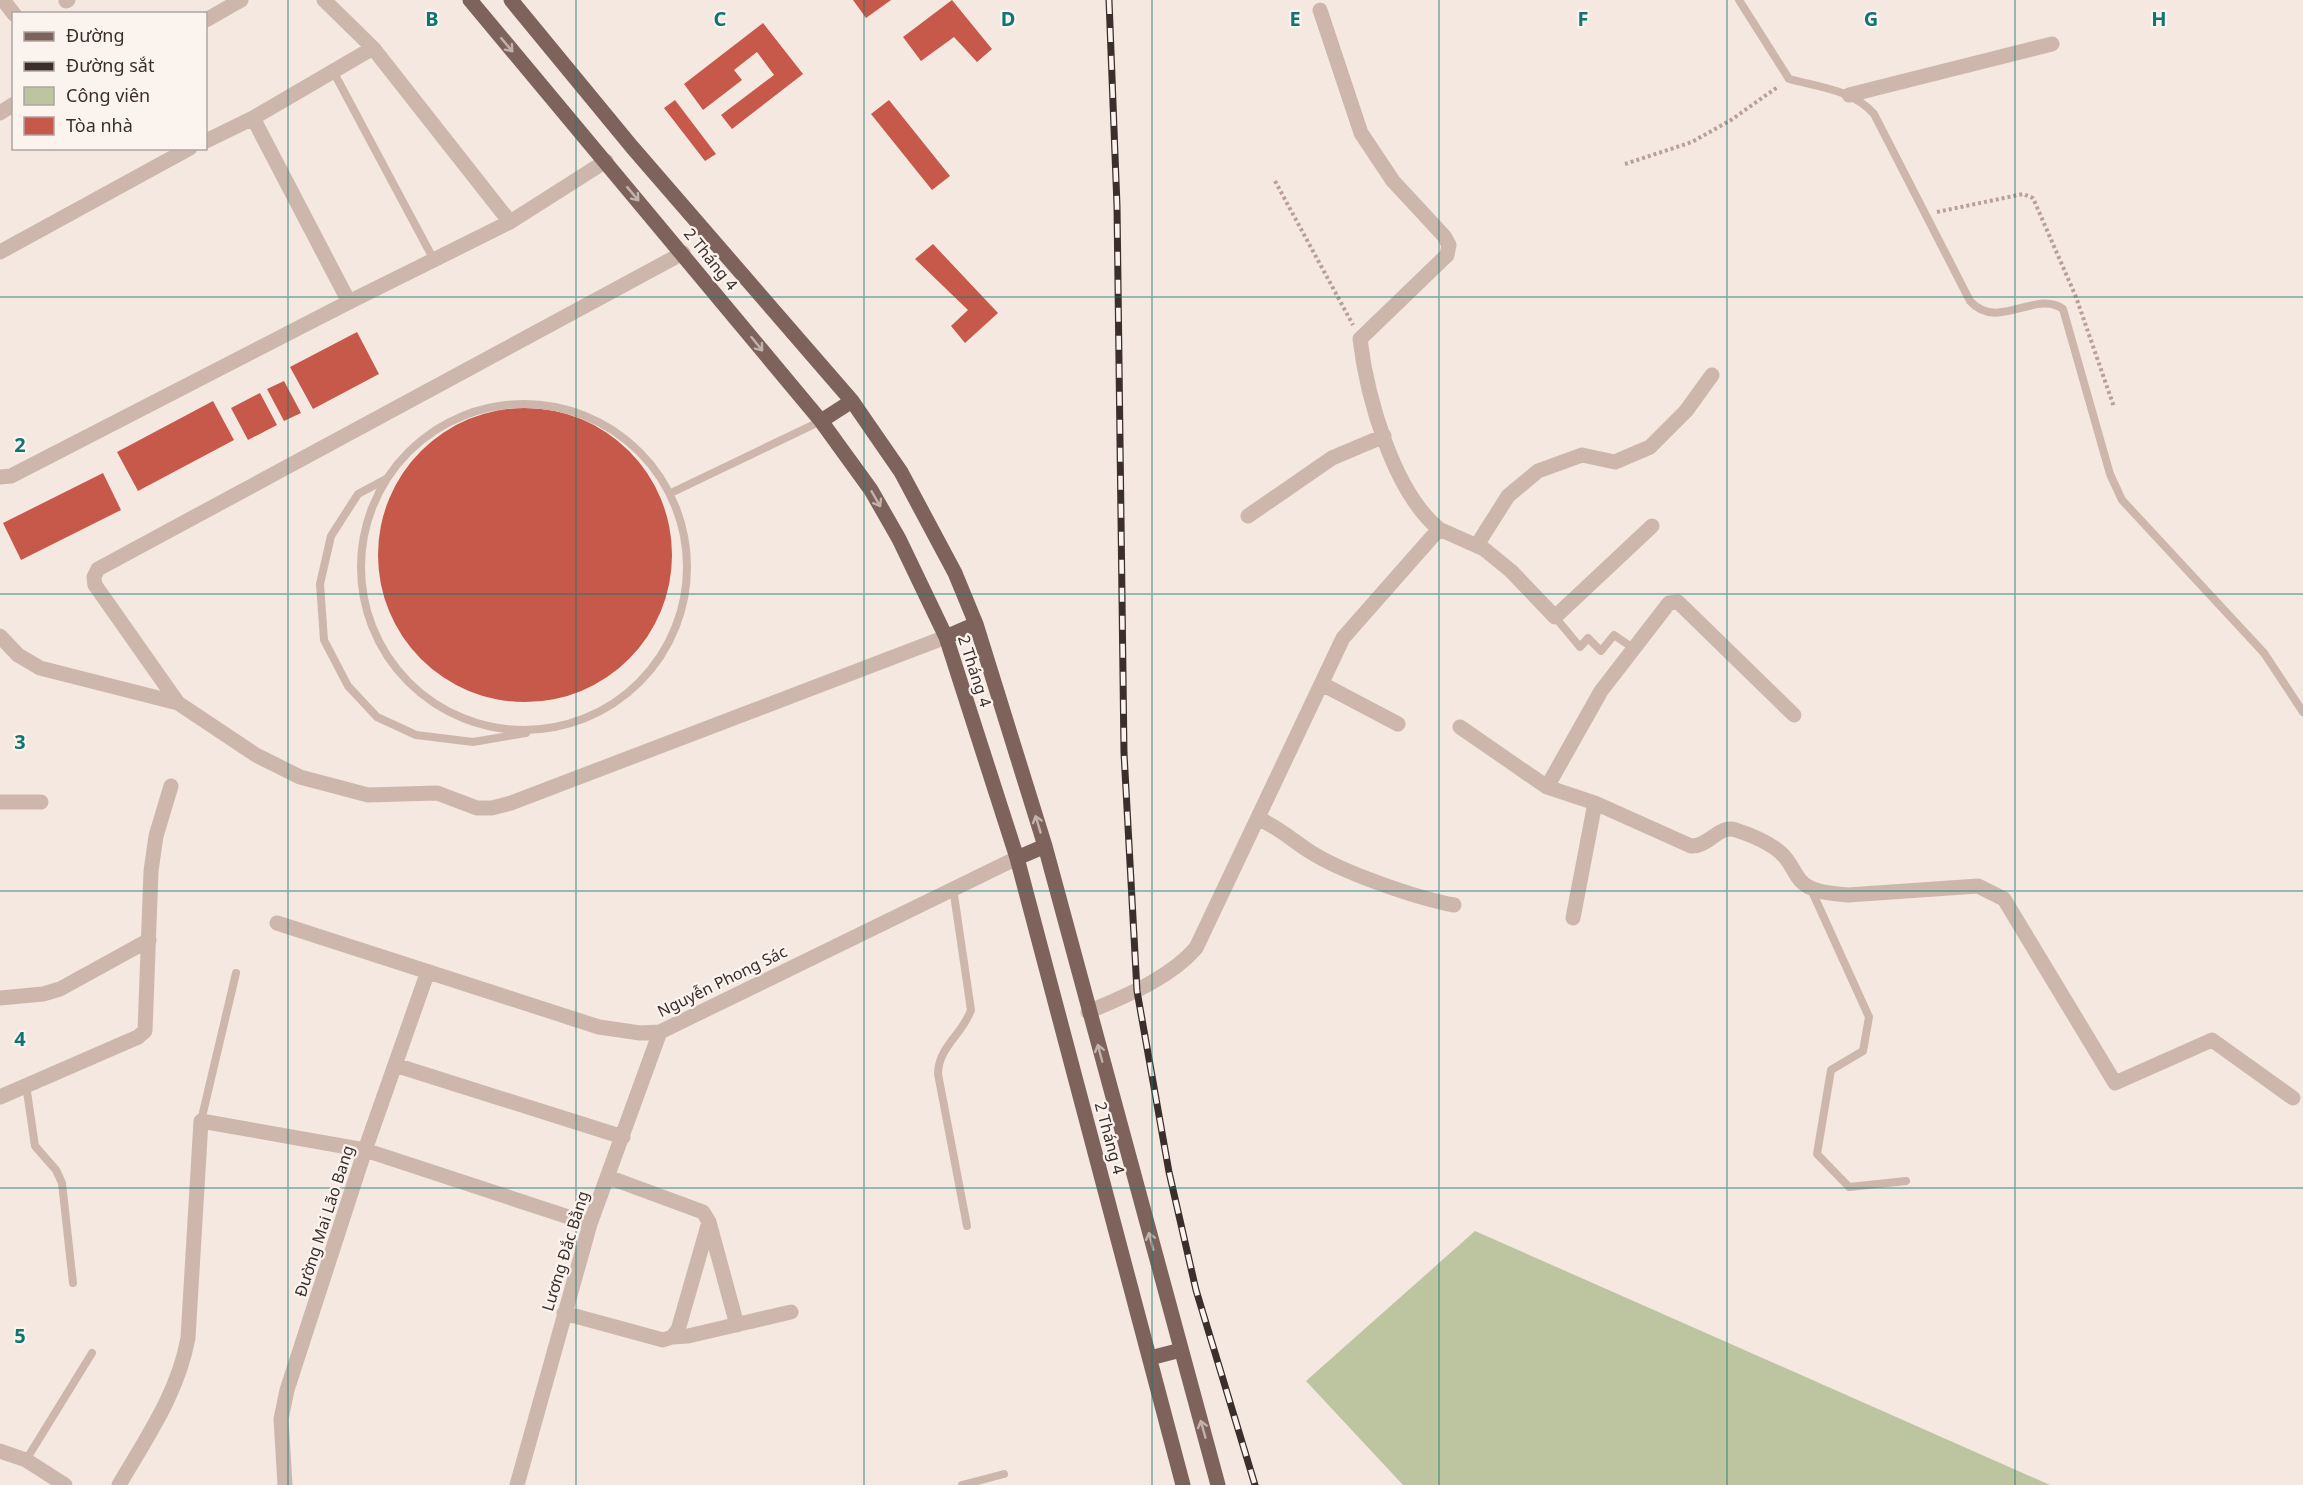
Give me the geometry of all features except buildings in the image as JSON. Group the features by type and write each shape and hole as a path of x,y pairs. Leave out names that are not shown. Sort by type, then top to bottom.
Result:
{"main road":[{"name":"2 Tháng 4","path":"470,0 821,421 871,490 893,529 946,637 1017,858 1184,1485"},
{"name":"2 Tháng 4","path":"512,0 640,156 852,401 901,472 955,573 976,624 1045,846 1088,1012 1218,1485"},
{"path":"821,421 852,401"},
{"path":"946,637 976,624"},
{"path":"1017,858 1045,846"},
{"path":"1150,1358 1181,1350"}],"street":[{"path":"3,0 12,12"},
{"path":"207,19 241,0"},
{"path":"324,0 373,48 510,222"},
{"path":"1320,10 1361,133 1393,181 1444,236 1449,245 1447,255 1360,339 1363,363 1384,436 1415,505 1439,529 1477,545 1497,559 1555,617 1652,526"},
{"path":"1849,95 2052,44"},
{"path":"207,141 253,118 373,48"},
{"path":"253,118 349,302"},
{"path":"0,252 186,150"},
{"path":"0,477 11,476 510,222 606,161"},
{"path":"178,703 95,585 94,577 98,569 683,253"},
{"path":"1477,545 1508,496 1538,471 1582,455 1615,462 1650,447 1686,411 1712,375"},
{"path":"1248,516 1332,458 1384,436"},
{"path":"1088,1012 1137,991 1189,956 1196,948 1343,639 1439,529"},
{"path":"1547,787 1601,692 1669,603 1678,602 1794,715"},
{"path":"0,636 18,655 40,668 178,703 256,755 300,777 368,795 437,793 477,808 492,808 946,637"},
{"path":"1322,684 1398,724"},
{"path":"1460,727 1547,787 1595,802 1691,846 1702,845 1722,831 1734,829 1780,852 1801,881 1827,893 1848,894 1978,886 2004,899 2115,1083 2212,1040 2293,1098"},
{"path":"0,1096 138,1037 145,1031 151,871 156,836 171,786"},
{"path":"0,802 41,802"},
{"path":"1573,918 1595,802"},
{"path":"1258,819 1290,835 1309,851 1327,860 1406,893 1454,904"},
{"name":"Nguyễn Phong Sác","path":"277,923 428,974 599,1026 640,1033 660,1032 1017,858"},
{"path":"0,998 43,994 60,989 149,940"},
{"name":"Đường Mai Lão Bang","path":"285,1485 281,1419 287,1390 365,1150 428,974"},
{"name":"Lương Đắc Bằng","path":"517,1485 590,1224 660,1032"},
{"path":"395,1065 623,1137"},
{"path":"119,1485 172,1393 184,1362 188,1338 201,1121 365,1150 590,1224"},
{"path":"608,1177 693,1206 703,1212 710,1222 737,1324"},
{"path":"672,1337 678,1330 710,1222"},
{"path":"564,1313 663,1340 791,1312"},
{"path":"0,1451 26,1460 65,1485"}],"lane":[{"path":"1739,0 1789,79 1849,95 1864,102 1874,114 1970,301 1978,310 1989,314 2049,304 2063,309 2110,474 2122,500 2264,653 2303,712"},
{"path":"333,71 434,260"},
{"path":"386,479 358,494 331,536 320,584 324,640 348,686 377,717 416,735 473,742 558,727 616,703 657,664 682,613 689,557 673,492 625,437 574,411 517,404 461,416 424,437 386,479 364,531 361,588 372,629 402,677 447,712 501,729 558,727"},
{"path":"673,492 821,421"},
{"path":"1555,617 1580,647 1588,638 1601,651 1614,634 1634,648"},
{"path":"1810,887 1869,1017 1863,1051 1830,1070 1817,1154 1849,1187 1906,1181"},
{"path":"953,888 971,1010 968,1019 943,1052 938,1063 938,1074 967,1226"},
{"path":"201,1121 236,973"},
{"path":"26,1085 35,1146 56,1170 62,1183 73,1283"},
{"path":"26,1460 92,1353"},
{"path":"962,1485 1004,1474"}],"path":[{"path":"1625,164 1670,151 1711,132 1789,79"},
{"path":"1275,181 1360,339"},
{"path":"1925,214 2023,194 2033,198 2076,297 2114,407"}],"green space":[{"path":"1475,1231 2050,1485 1403,1485 1306,1381"}],"railway":[{"path":"1109,0 1117,206 1124,753 1137,991 1169,1172 1196,1290 1255,1485"}]}
